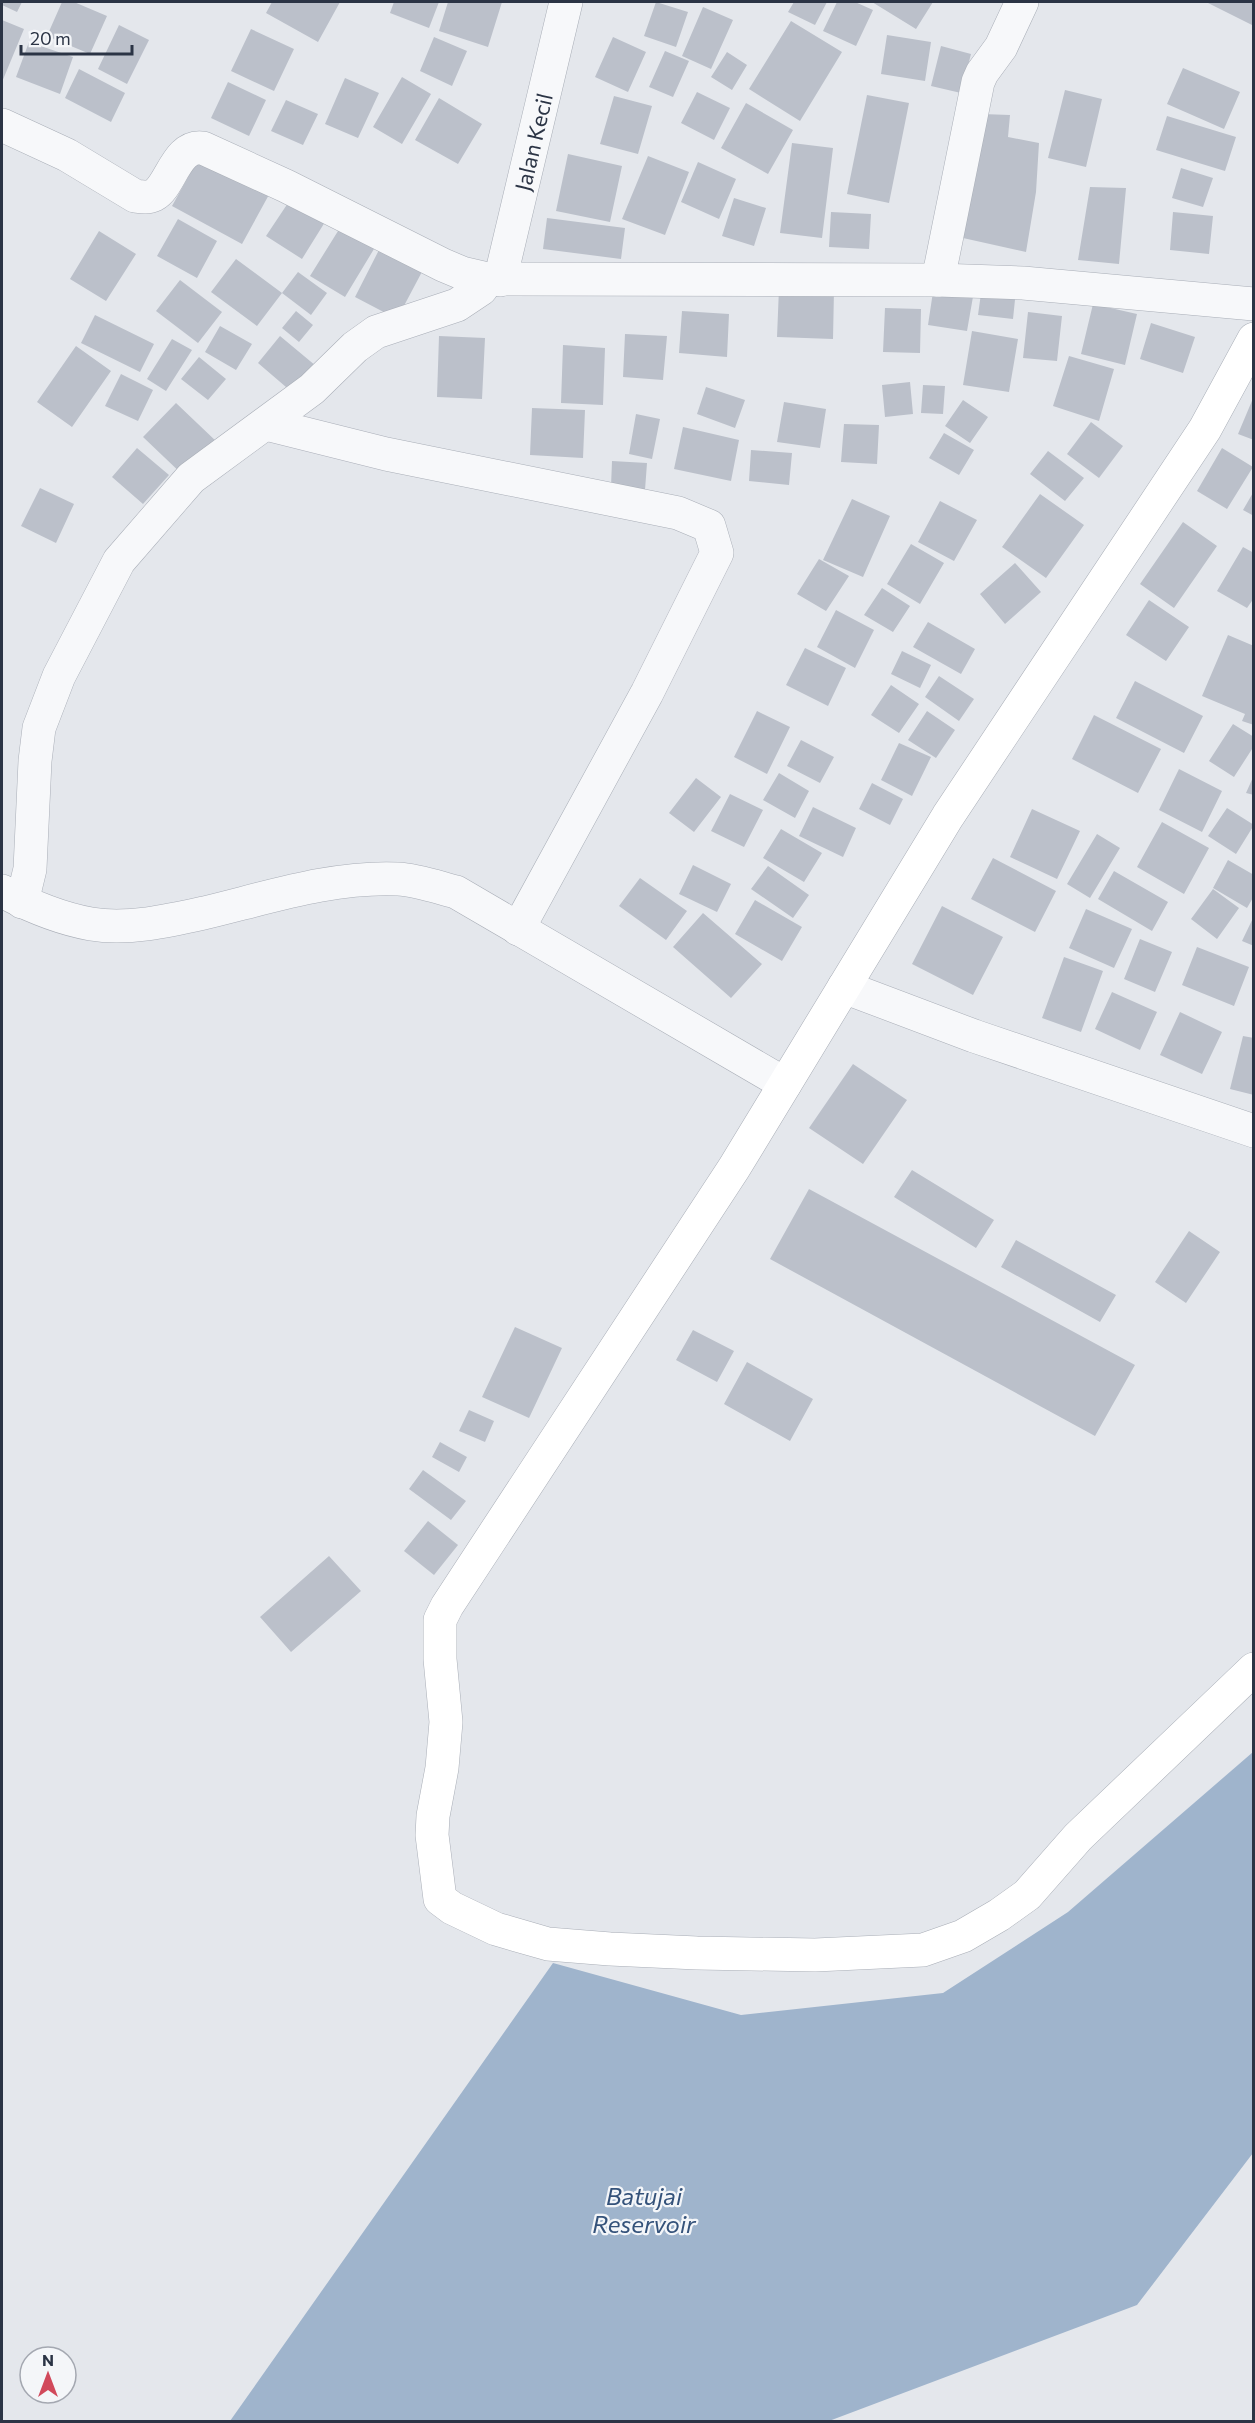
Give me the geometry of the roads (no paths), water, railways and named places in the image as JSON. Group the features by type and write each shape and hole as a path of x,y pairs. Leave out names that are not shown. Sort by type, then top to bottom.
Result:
{"street":[{"name":"Jalan Kecil","path":"494,280 566,2"},
{"path":"938,279 978,82 1001,47 1022,2"},
{"path":"2,125 67,155 135,196 144,197 159,191 186,151 196,147 203,148 286,186 443,265 462,273 494,280 938,279 1023,283 1254,304"},
{"path":"494,280 457,305 376,333 355,347 312,388 191,478 119,561 59,676 39,728 35,760 30,869 12,896 59,917 93,924 123,926 177,919 348,881 399,879 456,892 785,1084"},
{"path":"1254,339 1205,429 948,816 734,1168 503,1522 465,1575 443,1613 440,1620 440,1659 445,1738 432,1835 440,1899 452,1908 496,1929 548,1944 697,1953 815,1955 923,1950 963,1936 1027,1895 1078,1837 1254,1669"},
{"path":"266,424 386,454 678,513 709,526 717,553 647,693 518,929"},
{"path":"844,987 974,1036 1254,1131"}],"water":[{"name":"Batujai Reservoir","path":"1253,1752 1253,2153 1137,2305 829,2421 230,2421 553,1963 741,2015 943,1993 1068,1912"}]}
